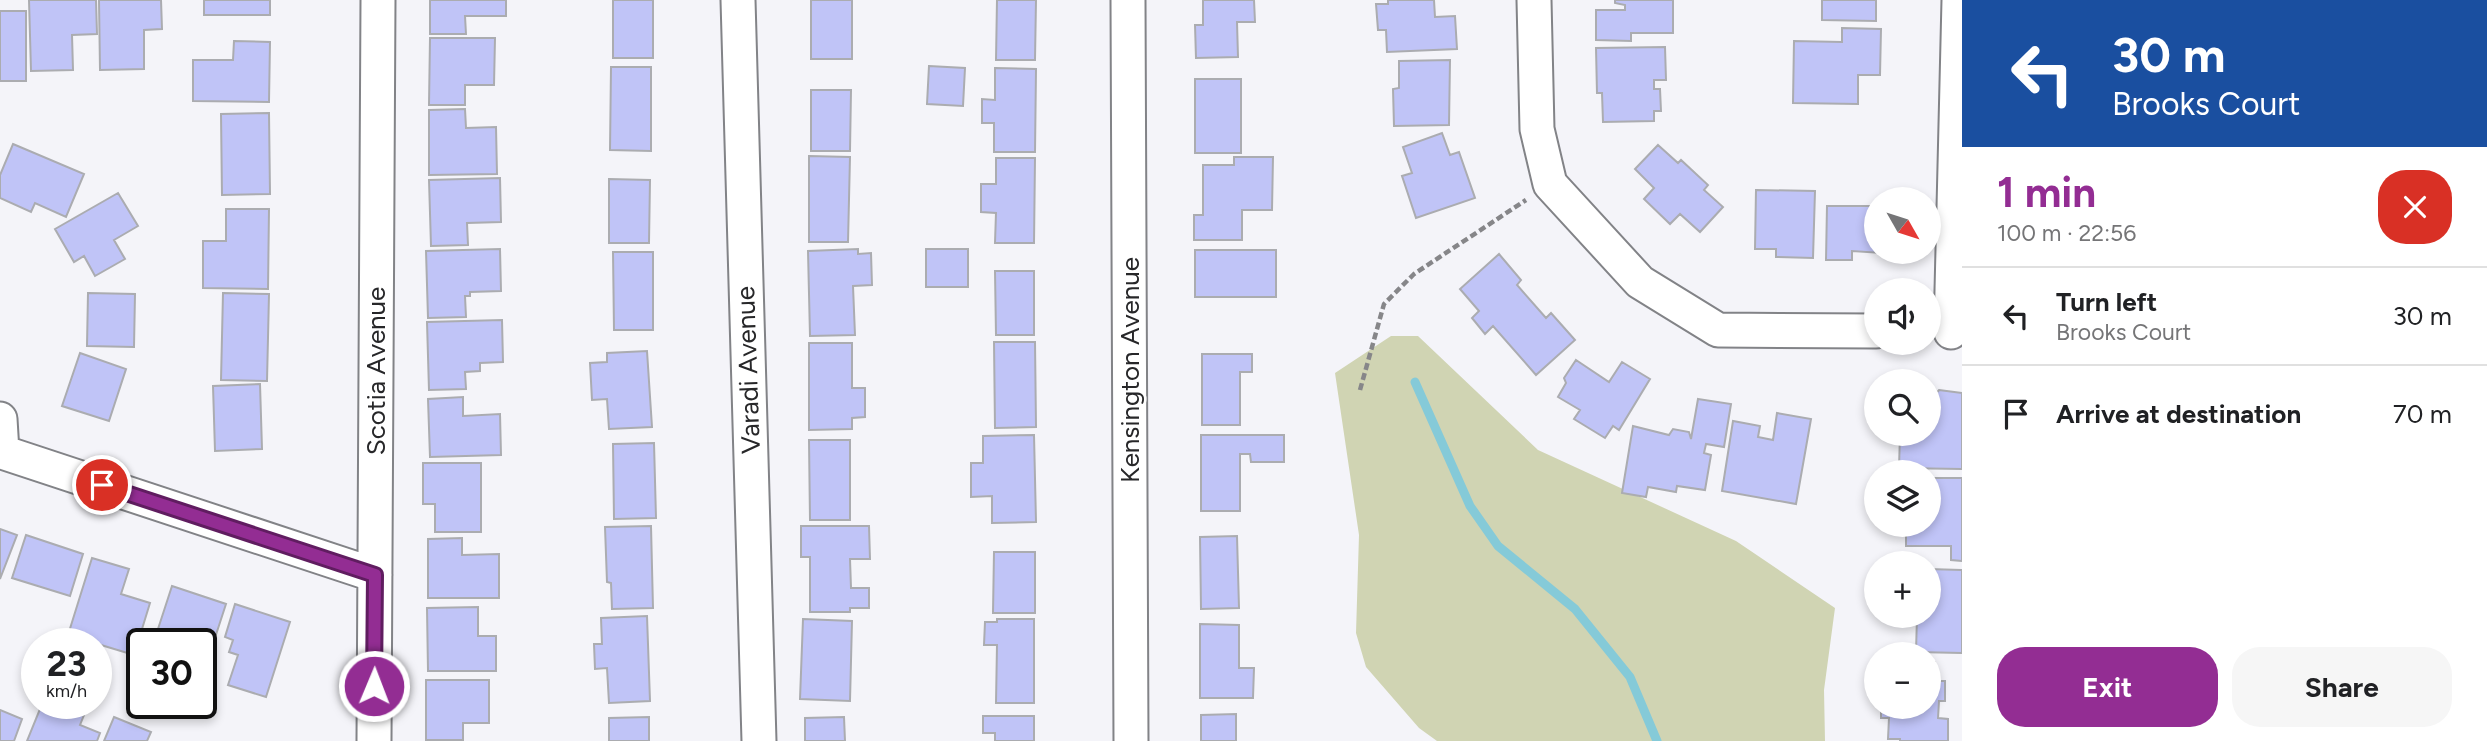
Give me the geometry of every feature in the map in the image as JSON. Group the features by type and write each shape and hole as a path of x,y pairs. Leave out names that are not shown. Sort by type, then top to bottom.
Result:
{"street":[{"name":"Scotia Avenue","path":"374,741 378,0"},
{"name":"Varadi Avenue","path":"738,0 759,741"},
{"name":"Kensington Avenue","path":"1128,0 1131,741"},
{"path":"1534,0 1537,130 1550,184 1640,282 1718,330 1864,331"},
{"path":"1947,332 1959,0"},
{"path":"0,419 2,452 375,575"}],"path":[{"path":"1360,390 1384,304 1414,274 1550,184"}],"green space":[{"path":"1391,336 1418,336 1538,450 1736,541 1835,608 1824,690 1825,741 1437,741 1419,728 1366,667 1356,633 1359,535 1335,373"}],"building":[{"path":"29,0 96,0 97,34 72,35 73,70 31,71"},
{"path":"99,0 161,0 162,29 144,30 144,69 100,70"},
{"path":"204,0 270,0 270,15 204,15"},
{"path":"430,0 506,0 506,16 465,16 466,34 430,34"},
{"path":"613,0 653,0 653,58 613,58"},
{"path":"811,0 852,0 852,59 811,59"},
{"path":"997,0 1036,0 1035,60 996,60"},
{"path":"1203,0 1254,0 1255,22 1237,22 1238,57 1196,58 1195,25 1203,25"},
{"path":"1388,0 1434,0 1435,17 1455,16 1457,49 1387,52 1386,30 1378,30 1376,4 1388,4"},
{"path":"1615,0 1673,0 1673,33 1631,33 1631,41 1596,40 1596,10 1625,10 1625,5 1615,3"},
{"path":"1822,0 1876,0 1876,21 1822,20"},
{"path":"0,11 26,11 26,81 0,81"},
{"path":"1842,28 1881,29 1880,75 1858,75 1858,104 1793,103 1794,41 1842,42"},
{"path":"430,38 495,38 494,85 465,85 465,105 429,105"},
{"path":"234,41 270,42 269,102 193,101 193,60 233,60"},
{"path":"1665,47 1666,80 1654,80 1654,89 1660,89 1661,111 1654,111 1654,121 1603,122 1602,93 1597,93 1596,48"},
{"path":"1450,60 1449,125 1394,126 1393,89 1399,88 1399,61"},
{"path":"929,66 965,68 963,106 927,104"},
{"path":"611,67 651,67 651,151 610,150"},
{"path":"995,68 1036,69 1035,152 994,152 994,123 982,123 982,99 995,100"},
{"path":"1195,79 1241,79 1241,153 1195,153"},
{"path":"811,90 851,90 850,151 811,151"},
{"path":"465,109 466,128 496,127 497,174 429,175 429,110"},
{"path":"269,113 270,194 222,195 221,114"},
{"path":"1442,133 1450,155 1459,152 1475,198 1416,218 1402,176 1412,173 1403,147"},
{"path":"13,144 84,174 66,217 35,203 31,212 0,198 0,175"},
{"path":"1658,145 1678,163 1681,160 1708,185 1704,190 1723,207 1700,232 1680,214 1670,224 1644,199 1654,188 1635,169"},
{"path":"809,156 850,157 848,242 809,242"},
{"path":"1234,157 1273,157 1272,210 1242,210 1242,240 1194,240 1194,215 1203,215 1203,165 1234,165"},
{"path":"996,158 1035,158 1034,243 995,243 996,213 981,212 981,184 996,184"},
{"path":"500,178 501,222 467,223 468,245 431,246 429,180"},
{"path":"609,179 650,180 649,243 609,243"},
{"path":"1756,190 1815,191 1813,258 1776,257 1776,249 1755,249"},
{"path":"118,193 138,226 114,240 125,259 95,276 84,256 74,262 55,229"},
{"path":"1827,206 1864,206 1864,252 1852,251 1852,260 1826,260"},
{"path":"226,209 269,209 268,289 203,288 203,241 226,241"},
{"path":"500,249 501,291 470,292 470,296 465,296 466,317 428,318 426,251"},
{"path":"858,249 858,254 871,253 872,285 853,286 855,335 810,336 808,251"},
{"path":"926,249 968,249 968,287 926,287"},
{"path":"1195,250 1276,250 1276,297 1195,297"},
{"path":"613,252 653,252 653,330 614,330"},
{"path":"1499,254 1521,280 1517,285 1546,318 1551,313 1575,340 1536,375 1493,326 1485,334 1472,318 1479,311 1460,289"},
{"path":"995,271 1034,271 1034,335 996,335"},
{"path":"88,293 135,294 134,347 87,346"},
{"path":"223,293 269,294 267,381 221,380"},
{"path":"502,320 503,362 480,363 480,371 465,372 466,389 429,390 427,322"},
{"path":"994,342 1035,342 1036,427 995,428"},
{"path":"809,343 852,343 852,388 865,388 865,417 852,418 852,429 809,430"},
{"path":"647,351 652,427 609,429 607,399 592,400 590,363 607,362 607,353"},
{"path":"80,353 126,369 109,421 62,406"},
{"path":"1202,354 1252,354 1252,372 1240,372 1240,425 1202,425"},
{"path":"1576,360 1609,382 1622,362 1650,379 1619,430 1613,426 1605,438 1574,419 1580,410 1558,397 1566,383 1564,378"},
{"path":"260,384 262,449 215,451 213,386"},
{"path":"1941,390 1962,393 1962,469 1941,469 1941,460 1899,460 1900,446 1941,446"},
{"path":"463,397 463,416 500,414 501,455 430,457 428,399"},
{"path":"1698,399 1731,404 1724,447 1706,444 1704,453 1711,455 1705,490 1677,486 1676,492 1648,487 1646,497 1622,493 1633,426 1669,435 1673,429 1689,432 1691,439"},
{"path":"1777,413 1811,419 1796,504 1722,491 1733,421 1760,426 1758,437 1773,440"},
{"path":"1034,435 1036,522 992,523 992,496 971,497 971,463 983,463 983,436"},
{"path":"1201,435 1284,435 1284,462 1251,462 1250,454 1240,454 1240,511 1201,511"},
{"path":"809,440 850,440 850,520 810,520"},
{"path":"654,443 656,518 614,519 613,444"},
{"path":"423,463 481,463 481,532 435,532 435,504 423,504"},
{"path":"1941,478 1962,478 1962,561 1951,560 1951,546 1906,546 1906,537 1941,537"},
{"path":"651,526 653,608 612,609 611,583 607,582 605,527"},
{"path":"801,526 869,526 870,559 850,559 851,588 869,588 869,608 850,608 850,612 810,612 810,557 801,557"},
{"path":"0,529 17,535 0,579"},
{"path":"26,535 83,554 70,596 12,578"},
{"path":"1237,536 1239,608 1201,609 1200,537"},
{"path":"462,538 462,555 499,554 499,598 428,598 428,539"},
{"path":"994,552 1035,552 1035,613 993,613"},
{"path":"92,558 129,569 121,594 150,603 142,628 126,628 126,653 112,648 112,628 70,628"},
{"path":"1941,569 1962,570 1962,653 1941,653 1941,642 1916,642 1917,628 1941,628"},
{"path":"172,586 226,604 217,632 217,628 158,628"},
{"path":"235,604 290,622 266,697 228,685 238,655 229,652 233,640 225,637"},
{"path":"478,607 478,636 496,636 496,671 428,671 427,608"},
{"path":"647,616 650,701 609,703 607,668 595,669 594,644 602,644 601,618"},
{"path":"803,619 852,621 850,701 800,699"},
{"path":"997,619 1034,619 1034,703 996,703 997,645 984,645 985,622 997,622"},
{"path":"1200,624 1239,625 1239,668 1254,668 1253,698 1200,698"},
{"path":"426,680 489,680 489,723 463,723 463,740 426,740"},
{"path":"1941,681 1945,681 1945,701 1941,701"},
{"path":"0,710 22,719 14,741 0,741"},
{"path":"1236,714 1236,741 1201,741 1201,715"},
{"path":"983,716 1034,716 1034,741 995,741 995,733 983,733"},
{"path":"114,717 151,732 147,741 104,741"},
{"path":"649,717 649,741 609,741 609,718"},
{"path":"844,717 845,741 805,741 805,718"},
{"path":"36,719 82,719 80,725 100,733 97,741 27,741"},
{"path":"1889,719 1948,719 1948,741 1888,739"}],"waterway":[{"path":"1415,382 1470,506 1498,546 1575,609 1630,677 1657,741"}],"route":[{"path":"102,485 375,575 374,686"}]}
